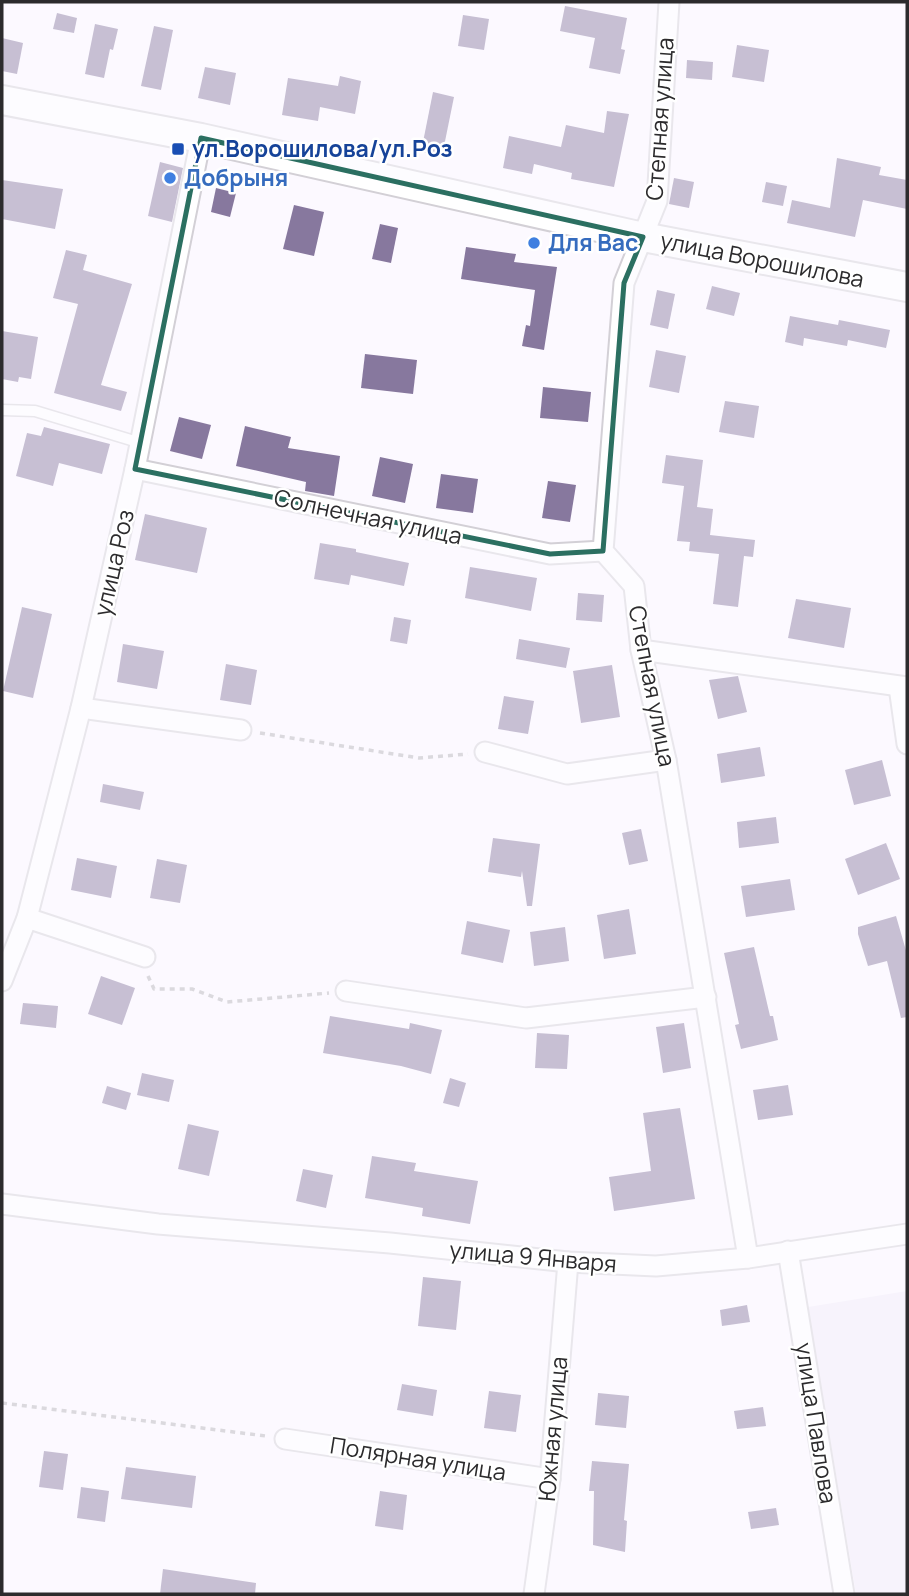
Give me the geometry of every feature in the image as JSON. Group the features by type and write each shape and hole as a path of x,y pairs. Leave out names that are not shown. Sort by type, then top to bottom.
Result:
{"main road":[{"name":"улица Ворошилова","path":"2,100 201,138 643,237 907,287"}],"street":[{"name":"Степная улица","path":"668,2 657,201 624,283 603,551 634,586 641,650 666,760 748,1258"},
{"name":"улица Роз","path":"2,981 27,918 81,708 141,443 201,138"},
{"name":"Солнечная улица","path":"135,470 550,554 603,551"},
{"path":"641,650 903,687 907,744"},
{"path":"81,708 241,730"},
{"path":"485,752 567,774 666,760"},
{"path":"27,918 145,957"},
{"path":"346,991 526,1018 706,997"},
{"name":"улица 9 Января","path":"2,1204 158,1224 390,1243 568,1262 656,1265 748,1258 907,1234"},
{"name":"улица Павлова","path":"788,1251 844,1594"},
{"name":"Южная улица","path":"534,1594 550,1479 568,1262"},
{"name":"Полярная улица","path":"285,1438 550,1479"}],"lane":[{"path":"2,410 35,411 141,443"}],"path":[{"path":"241,730 419,758 485,752"},
{"path":"145,957 146,972 154,989 192,989 227,1002 346,991"},
{"path":"2,1403 285,1438"}],"highlighted area":[{"path":"201,138 643,237 624,283 603,551 550,554 135,469"}],"shaded area":[{"path":"907,1291 907,1594 856,1594 808,1307"}],"building":[{"path":"565,6 627,18 621,49 625,50 620,74 589,68 595,38 560,31"},
{"path":"57,13 77,18 74,33 53,29"},
{"path":"463,15 489,19 484,50 458,46"},
{"path":"95,24 118,29 113,50 110,49 104,78 85,74"},
{"path":"154,26 173,30 161,90 141,86"},
{"path":"2,38 23,43 17,74 2,71"},
{"path":"737,45 769,50 764,82 732,77"},
{"path":"687,60 713,62 712,80 686,78"},
{"path":"205,67 236,73 230,105 198,98"},
{"path":"340,76 361,81 355,114 320,107 318,121 282,115 288,78 338,86"},
{"path":"433,92 454,97 442,156 421,152"},
{"path":"607,111 629,114 614,187 571,179 572,173 534,164 532,174 503,168 509,136 561,147 566,125 604,133"},
{"path":"837,158 881,167 879,175 907,180 907,209 863,200 855,237 787,223 792,200 830,208"},
{"path":"160,162 183,168 172,222 148,216"},
{"path":"674,178 694,182 689,208 669,204"},
{"path":"2,180 63,189 55,229 2,219"},
{"path":"766,182 787,186 783,206 762,202"},
{"path":"216,188 236,193 230,217 211,212"},
{"path":"294,205 324,212 314,256 283,249"},
{"path":"380,224 398,228 391,263 372,259"},
{"path":"466,247 516,254 514,262 557,267 544,350 522,346 526,325 530,326 535,290 461,279"},
{"path":"66,250 87,255 83,270 132,284 101,385 127,392 121,411 54,393 78,304 53,298"},
{"path":"712,286 740,293 734,316 706,309"},
{"path":"657,290 675,294 668,329 650,325"},
{"path":"790,316 838,325 839,320 890,330 886,348 848,340 847,346 804,338 803,346 785,342"},
{"path":"2,331 38,337 31,379 19,377 18,382 2,379"},
{"path":"656,350 686,356 679,393 649,387"},
{"path":"365,354 417,360 413,394 361,388"},
{"path":"543,387 591,392 588,422 540,418"},
{"path":"725,401 759,406 754,438 719,432"},
{"path":"179,417 211,425 202,459 170,451"},
{"path":"245,426 291,437 288,448 340,456 334,496 305,491 306,482 236,466"},
{"path":"44,427 110,444 102,474 59,463 53,486 16,476 27,433 41,436"},
{"path":"666,455 703,460 697,507 713,509 710,535 755,540 753,557 744,556 738,607 713,604 719,554 689,551 690,542 677,541 684,486 662,483"},
{"path":"380,457 413,464 405,503 372,496"},
{"path":"441,474 478,479 473,513 436,508"},
{"path":"548,481 576,485 570,522 542,518"},
{"path":"145,514 207,528 197,573 135,560"},
{"path":"320,543 409,563 404,586 351,575 349,585 314,579"},
{"path":"470,567 537,578 531,611 465,598"},
{"path":"578,593 604,595 602,622 576,620"},
{"path":"796,599 851,608 844,648 788,638"},
{"path":"22,607 52,614 33,698 3,691"},
{"path":"394,617 411,620 407,644 390,641"},
{"path":"519,639 570,648 566,668 516,659"},
{"path":"123,644 164,651 157,689 117,682"},
{"path":"226,664 257,670 251,705 220,700"},
{"path":"612,665 620,717 581,723 573,671"},
{"path":"738,676 747,712 718,719 709,680"},
{"path":"504,696 534,701 528,734 498,729"},
{"path":"760,747 765,776 721,783 717,754"},
{"path":"882,760 891,796 854,805 845,770"},
{"path":"103,784 144,792 140,810 100,802"},
{"path":"776,817 779,843 739,848 737,822"},
{"path":"641,829 648,861 629,865 622,833"},
{"path":"493,838 540,844 532,906 527,906 522,871 521,877 488,872"},
{"path":"886,843 900,879 858,895 845,859"},
{"path":"77,858 117,866 111,898 71,890"},
{"path":"157,859 187,865 180,903 150,898"},
{"path":"790,879 795,910 746,917 741,886"},
{"path":"629,909 636,954 604,959 597,915"},
{"path":"896,916 907,954 907,1017 901,1018 887,961 868,966 858,934 858,927"},
{"path":"467,921 510,930 503,963 461,954"},
{"path":"565,927 569,961 534,966 530,932"},
{"path":"754,947 778,1040 741,1049 735,1025 739,1024 724,953"},
{"path":"101,976 135,988 122,1025 88,1014"},
{"path":"23,1003 58,1006 56,1028 20,1024"},
{"path":"330,1016 409,1029 410,1023 442,1030 431,1074 401,1066 323,1053"},
{"path":"684,1023 691,1068 663,1073 656,1027"},
{"path":"537,1033 569,1035 567,1069 535,1068"},
{"path":"142,1073 174,1080 169,1102 137,1095"},
{"path":"450,1078 466,1083 459,1107 443,1103"},
{"path":"788,1085 793,1115 758,1120 753,1090"},
{"path":"107,1086 131,1093 126,1110 102,1103"},
{"path":"680,1108 695,1199 614,1211 609,1177 651,1171 643,1113"},
{"path":"188,1124 219,1131 209,1176 178,1169"},
{"path":"372,1156 416,1163 414,1171 478,1181 470,1224 422,1216 423,1208 365,1198"},
{"path":"303,1169 333,1175 326,1208 296,1201"},
{"path":"423,1277 461,1281 456,1330 418,1326"},
{"path":"747,1305 750,1322 722,1326 720,1310"},
{"path":"402,1384 437,1390 433,1416 397,1410"},
{"path":"489,1391 521,1395 516,1432 484,1428"},
{"path":"598,1393 629,1396 626,1428 595,1425"},
{"path":"763,1407 766,1426 737,1429 734,1411"},
{"path":"44,1451 68,1454 63,1490 39,1487"},
{"path":"592,1461 629,1464 624,1520 627,1521 625,1552 593,1545 594,1491 589,1491"},
{"path":"126,1467 196,1476 192,1508 121,1499"},
{"path":"81,1487 109,1491 105,1522 77,1518"},
{"path":"380,1491 407,1495 403,1530 375,1526"},
{"path":"776,1508 779,1525 751,1529 748,1512"},
{"path":"163,1569 256,1583 255,1594 160,1594"}],"place":[{"name":"ул.Ворошилова/ул.Роз","path":"178,149"},
{"name":"Добрыня","path":"170,178"},
{"name":"Для Вас","path":"534,243"}]}
